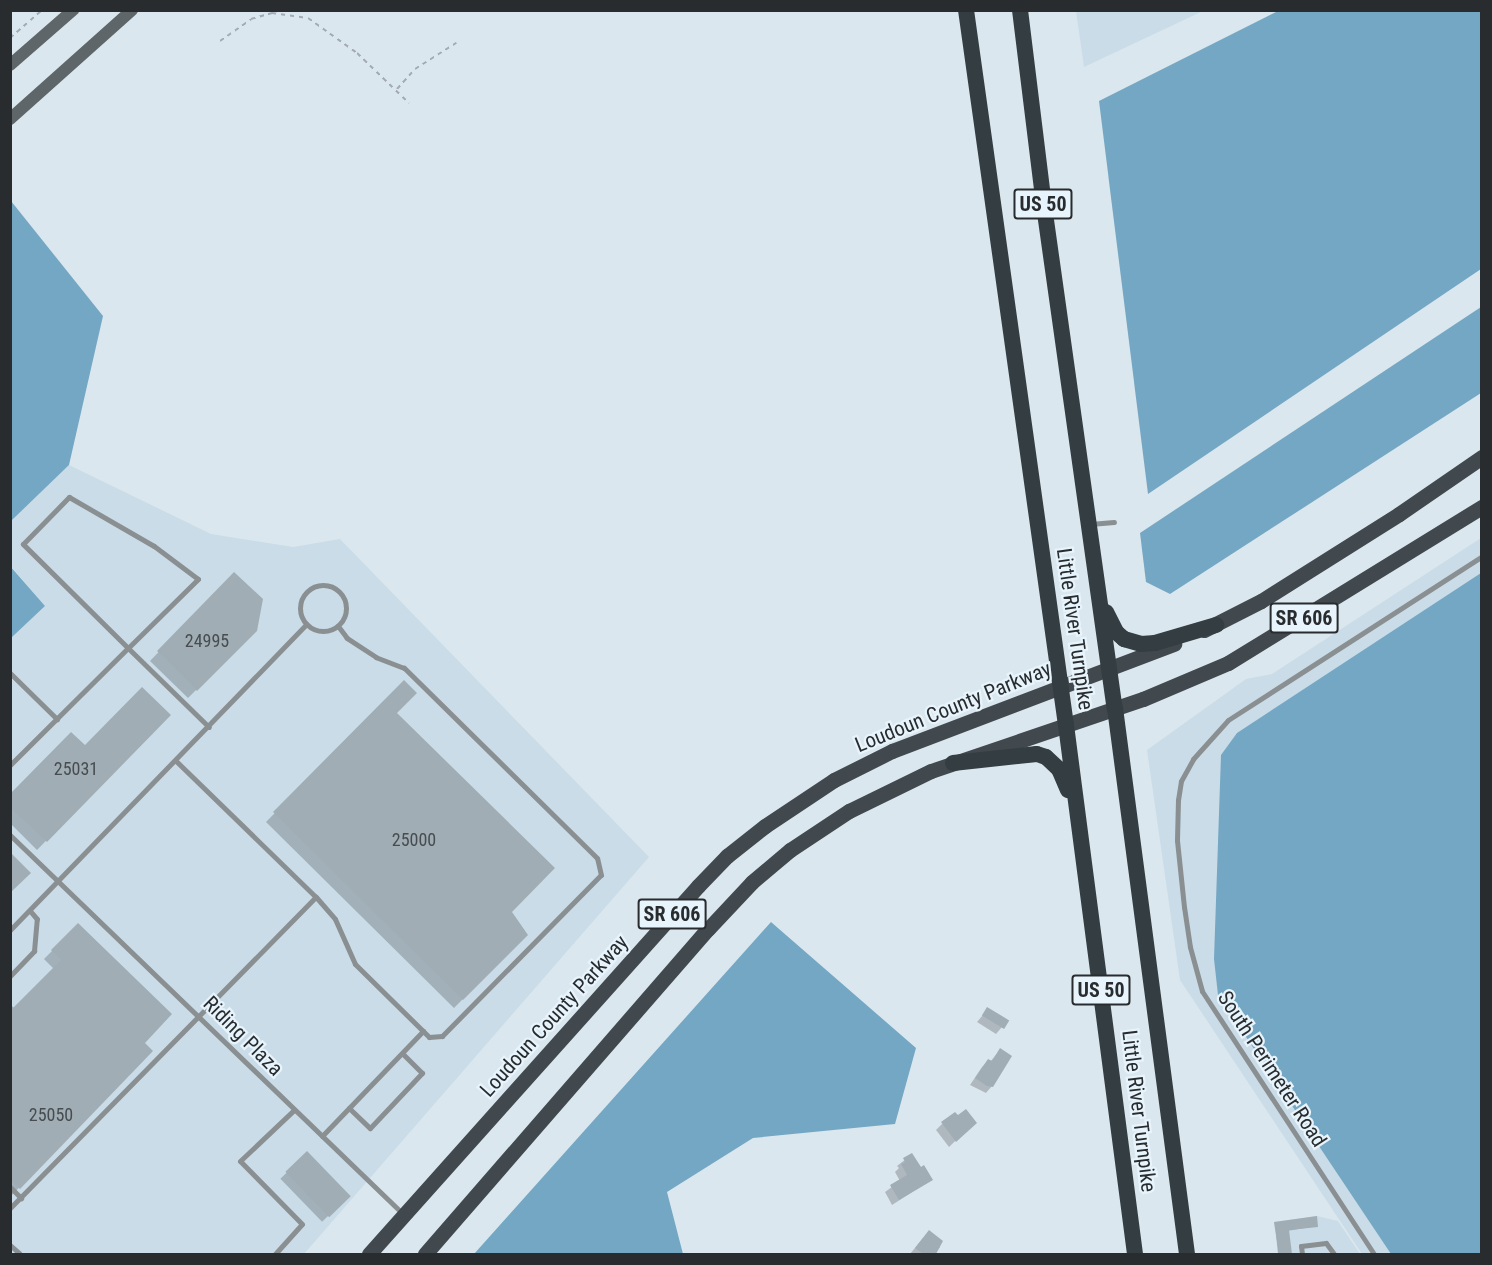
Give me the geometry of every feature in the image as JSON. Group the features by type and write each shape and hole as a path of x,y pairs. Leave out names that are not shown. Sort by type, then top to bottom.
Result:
{"highway":[{"name":"Little River Turnpike","path":"966,10 1066,725 1135,1254"},
{"name":"Little River Turnpike","path":"1020,10 1044,213 1115,708 1187,1254"},
{"path":"1096,579 1110,622 1124,639 1133,643 1155,643 1216,625"},
{"path":"953,763 1024,754 1046,757 1064,777 1080,837"}],"main road":[{"path":"10,65 73,10"},
{"path":"10,119 132,10"},
{"name":"Loudoun County Parkway","path":"369,1254 698,886 727,856 757,832 802,800 873,760 1216,625 1261,601 1389,520 1482,457"},
{"name":"SR 606","path":"425,1254 708,929 752,882 790,850 849,811 903,783 953,763 1181,684 1250,651 1482,507"}],"lane":[{"path":"10,765 57,719 128,648 198,579 154,546 69,497 23,544 128,648 209,727"},
{"path":"1089,524 1114,522"},
{"name":"South Perimeter Road","path":"1374,1254 1205,997 1190,947 1182,885 1177,826 1181,781 1193,759 1211,736 1249,704 1482,556"},
{"path":"326,585 339,591 346,605 343,620 338,626 318,631 307,624 300,612 302,598 312,588 326,585"},
{"path":"10,930 307,624"},
{"path":"176,761 316,897 334,919 355,964 429,1037 442,1036 602,875 597,858 404,668 376,657 347,638 338,626"},
{"path":"10,673 57,719"},
{"name":"Riding Plaza","path":"10,835 405,1215"},
{"path":"10,1208 316,897"},
{"path":"10,976 34,951 37,919 30,911"},
{"path":"322,1136 423,1031"},
{"path":"349,1108 370,1128 422,1073 402,1053"},
{"path":"275,1254 302,1224 240,1161 294,1110"},
{"path":"10,1187 21,1198"},
{"path":"1302,1254 1301,1246 1326,1243 1334,1254"},
{"path":"10,1245 20,1254"}],"path":[{"path":"10,38 42,10"},
{"path":"220,41 251,18 272,13 308,18 357,53 409,103"},
{"path":"397,89 415,69 456,43"}],"shaded area":[{"path":"1076,10 1203,11 1084,67"},
{"path":"1280,10 1481,11 1481,269 1148,494 1099,101"},
{"path":"11,201 103,316 69,465 11,521"},
{"path":"1481,307 1481,393 1170,594 1146,582 1140,533"},
{"path":"69,465 211,534 293,547 340,539 649,857 304,1254 11,1254 11,638 45,606 11,566 11,521"},
{"path":"1481,538 1481,1254 1362,1254 1180,980 1147,750 1246,679 1272,674"},
{"path":"10,566 45,606 11,638 10,638"},
{"path":"1481,573 1481,1254 1391,1254 1218,995 1214,959 1221,755 1237,733"},
{"path":"771,922 916,1048 895,1124 753,1138 667,1192 683,1254 474,1254"},
{"path":"1317,1216 1338,1221 1360,1254 1278,1254 1274,1222"}],"building":[{"path":"234,572 263,599 257,631 197,691 157,651"},
{"path":"404,680 417,693 397,713 555,868 512,912 528,935 463,1000 273,812"},
{"path":"142,687 171,715 47,842 10,807 10,794 71,732 85,745"},
{"path":"10,852 31,873 10,893"},
{"path":"78,923 172,1014 145,1043 153,1051 20,1189 10,1179 10,1011 61,960 51,950"},
{"path":"987,1007 1009,1020 1004,1029 982,1016"},
{"path":"1000,1048 1012,1056 993,1087 987,1086 975,1078 988,1059 992,1061"},
{"path":"966,1109 977,1123 956,1142 941,1122 955,1112 958,1115"},
{"path":"307,1151 351,1196 329,1217 285,1172"},
{"path":"912,1153 921,1167 924,1165 933,1180 899,1200 890,1185 907,1175 901,1164 905,1162 903,1158"},
{"path":"1317,1216 1318,1227 1289,1230 1292,1254 1279,1254 1274,1222"},
{"path":"929,1230 943,1241 936,1254 923,1254 915,1248"}]}
